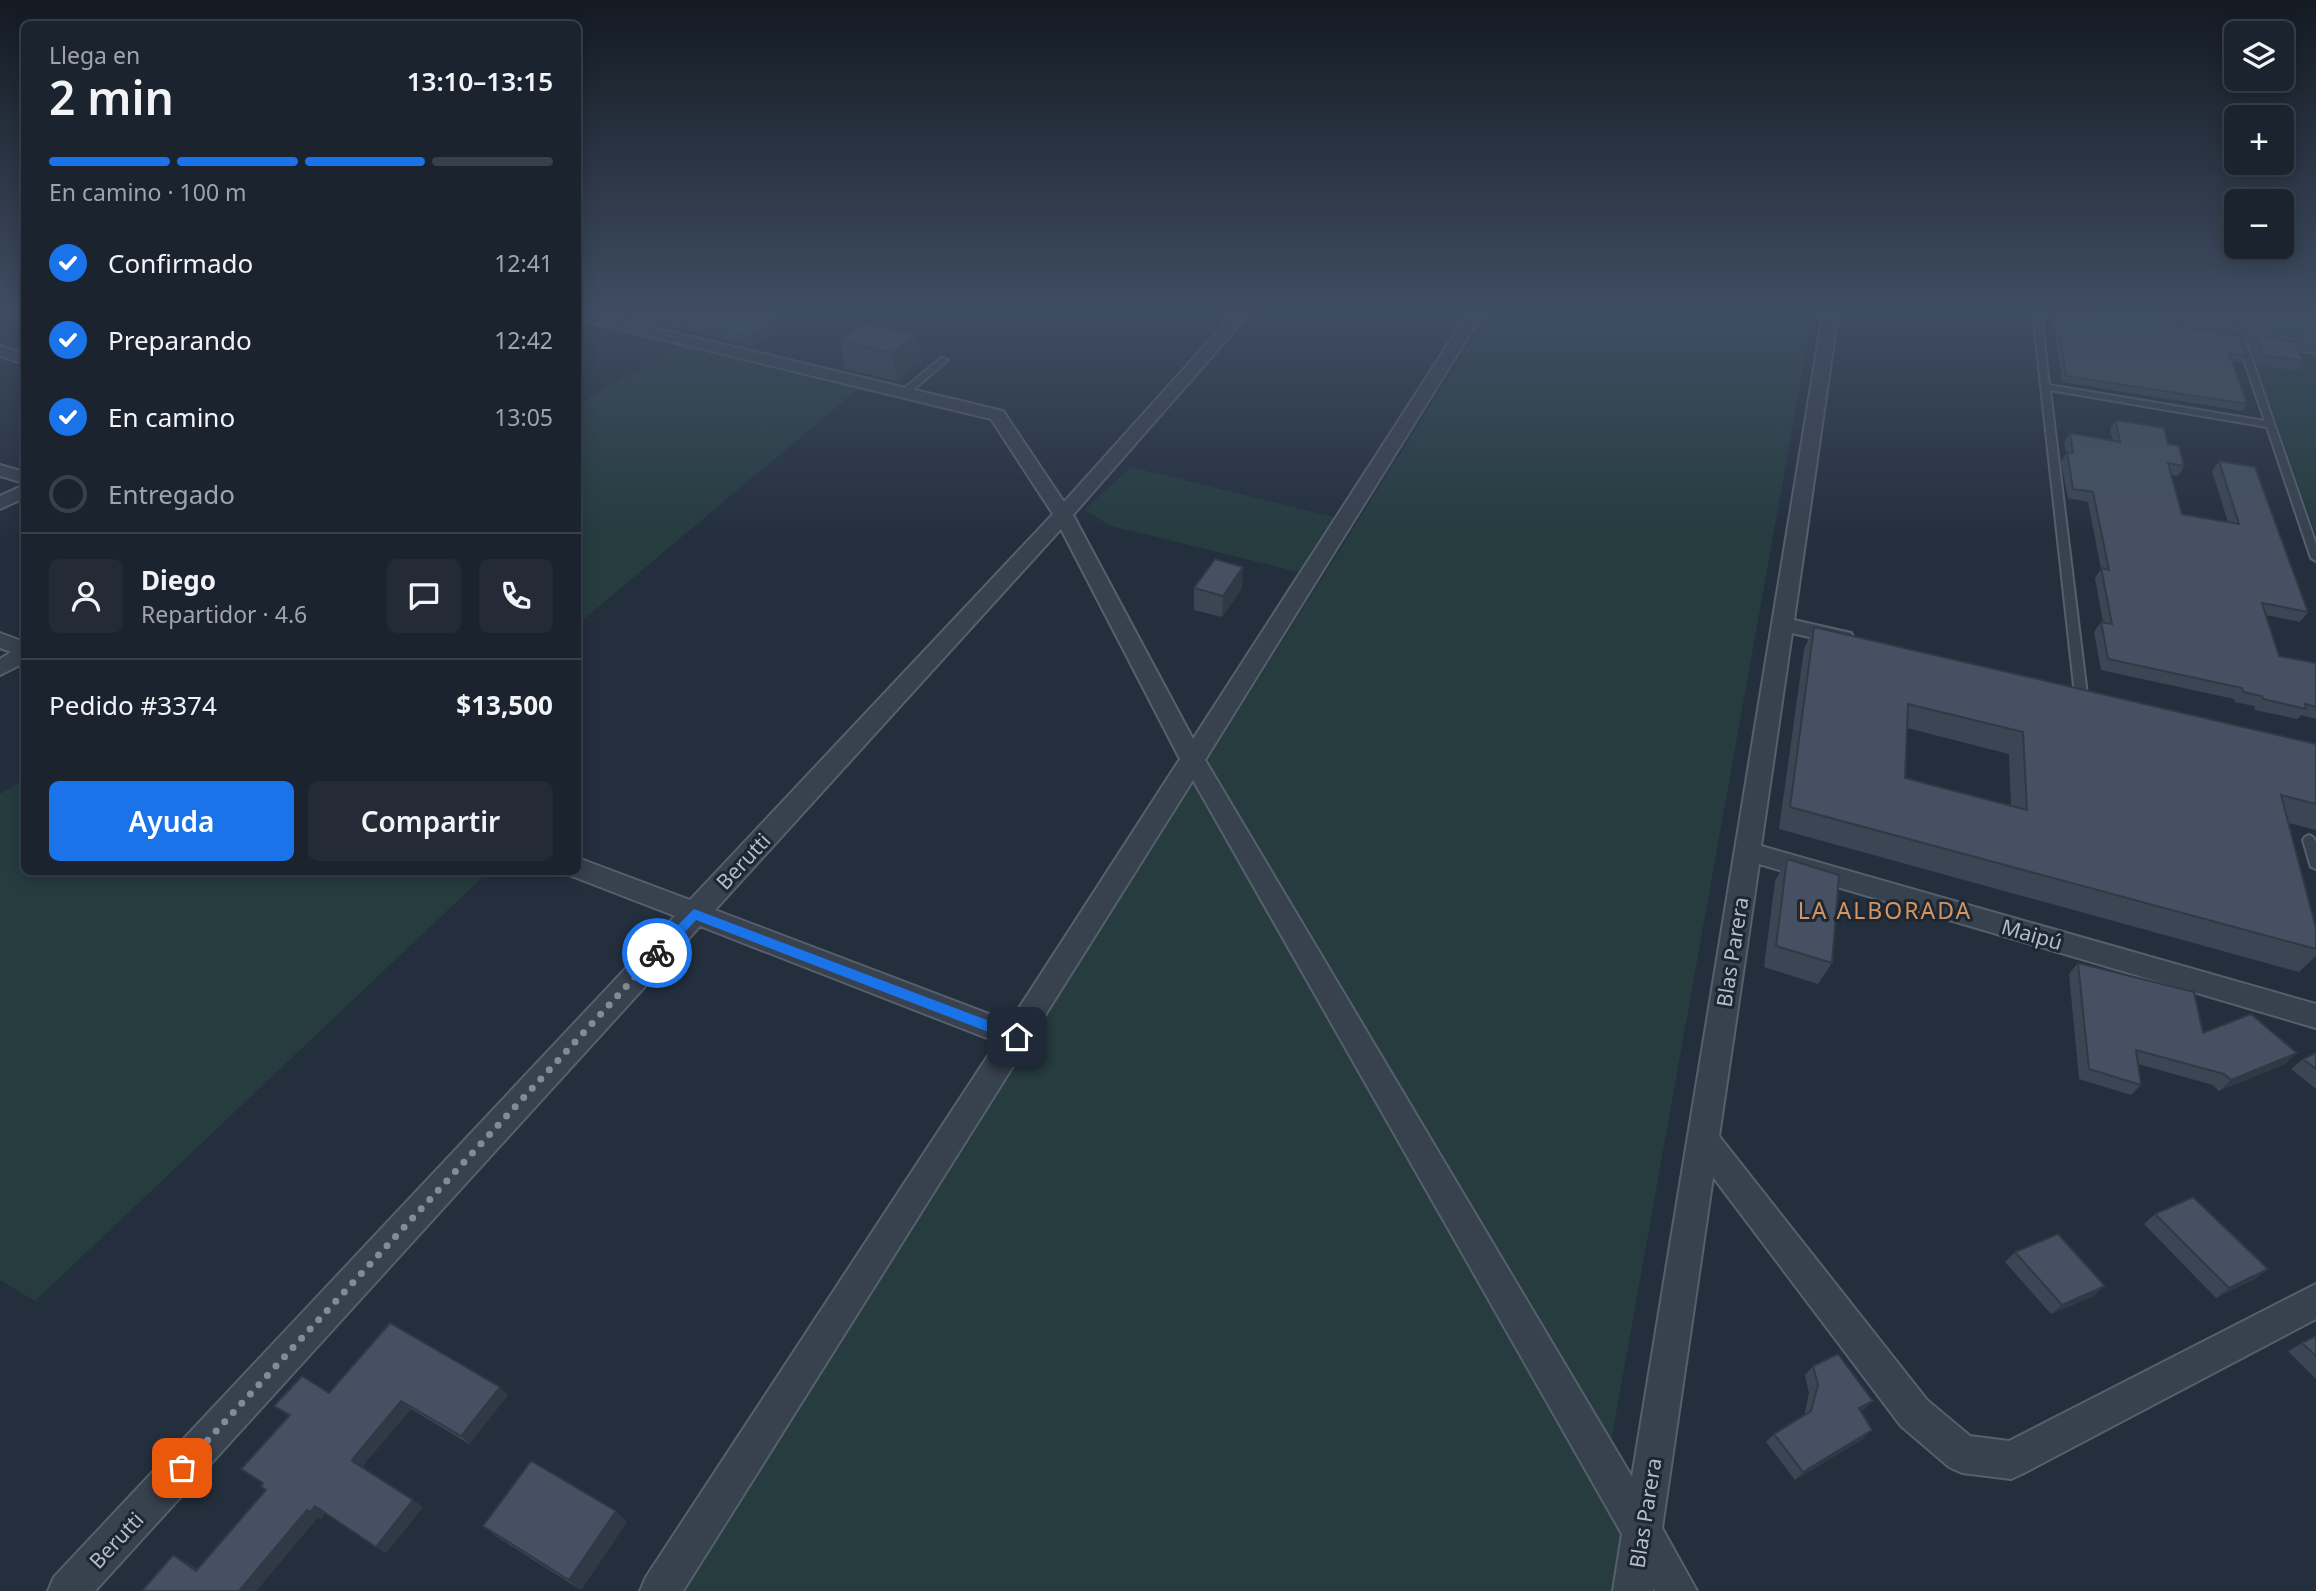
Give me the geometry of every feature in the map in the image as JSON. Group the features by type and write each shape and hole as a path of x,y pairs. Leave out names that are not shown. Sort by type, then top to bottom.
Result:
{"street":[{"path":"880,387 997,415 1063,515 1193,760 1677,1591"},
{"name":"Berutti","path":"68,1591 1063,515 1110,458 1175,387"},
{"path":"660,1591 1017,1037 1428,387"},
{"name":"Blas Parera","path":"1633,1591 1820,387"},
{"path":"0,470 21,477"},
{"path":"0,503 21,492"},
{"path":"1783,624 1864,643"},
{"path":"0,640 21,650"},
{"path":"0,668 21,654"},
{"path":"2054,688 2107,701"},
{"name":"Maipú","path":"1747,851 2316,1016"},
{"path":"581,869 1017,1037"},
{"path":"1703,1139 1914,1413 1962,1454 2011,1460 2316,1301"}],"lane":[{"path":"904,393 911,387"},
{"path":"2046,387 2081,695"},
{"path":"2047,387 2270,425"},
{"path":"2258,387 2316,558"},
{"path":"2309,840 2316,864"}],"green space":[{"path":"607,387 860,387 581,621 581,402"},
{"path":"1442,387 1800,387 1611,1442 1206,762"},
{"path":"2264,387 2316,387 2316,534"},
{"path":"1131,467 1334,517 1298,572 1111,526 1084,510"},
{"path":"1193,760 1642,1533 1633,1591 672,1591"},
{"path":"21,781 21,875 485,875 35,1301 0,1280 0,794"}],"building":[{"path":"2139,387 2241,387 2247,404"},
{"path":"2116,420 2164,428 2168,444 2179,446 2184,466 2168,463 2182,514 2239,524 2219,461 2255,467 2308,612 2262,603 2279,656 2316,663 2316,707 2305,704 2306,709 2263,699 2262,696 2243,692 2242,688 2108,659 2101,622 2112,624 2101,568 2109,570 2093,492 2073,489 2067,452 2073,453 2070,433 2120,442"},
{"path":"1215,559 1243,567 1223,596 1194,588"},
{"path":"1814,627 2316,744 2316,804 2281,795 2316,928 2316,949 1790,807","holes":["1908,704 2023,732 2027,810 1905,778"]},
{"path":"1787,859 1839,875 1832,963 1776,946"},
{"path":"2078,963 2194,992 2203,1033 2251,1014 2297,1053 2231,1080 2224,1074 2136,1050 2141,1085 2089,1069"},
{"path":"2316,1053 2316,1069 2303,1059"},
{"path":"2193,1197 2268,1269 2229,1288 2155,1214"},
{"path":"2058,1234 2105,1286 2062,1305 2015,1252"},
{"path":"390,1323 500,1387 461,1436 401,1401 355,1456 352,1461 413,1500 376,1547 315,1506 310,1512 307,1510 239,1591 142,1591 173,1555 196,1571 266,1490 261,1486 263,1483 241,1469 290,1415 274,1406 302,1376 329,1393"},
{"path":"2316,1336 2316,1356 2302,1343"},
{"path":"1838,1354 1873,1401 1859,1408 1872,1430 1803,1472 1774,1434 1811,1411 1818,1385 1813,1366"},
{"path":"531,1461 616,1511 569,1580 483,1526"}],"way so far":[{"path":"182,1468 657,953"}],"district":[{"name":"LA ALBORADA","path":"1885,910"}],"route":[{"path":"657,953 694,914 1017,1037"}]}
